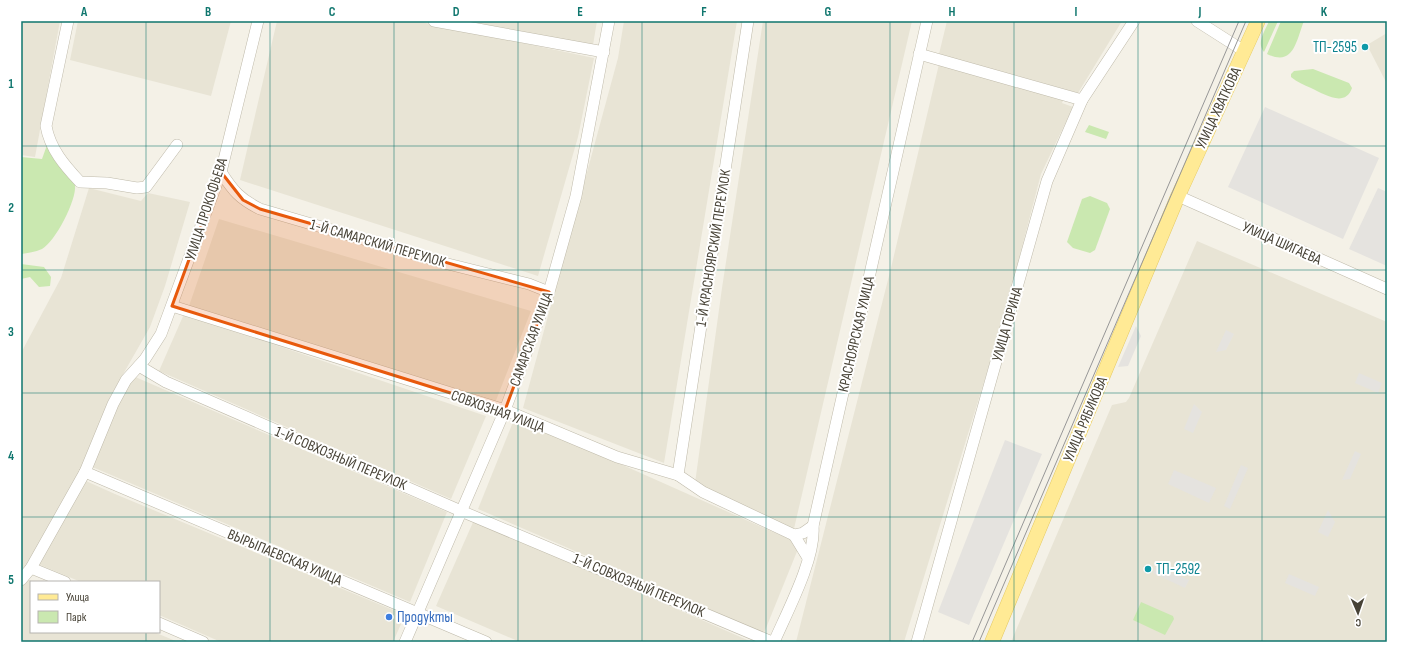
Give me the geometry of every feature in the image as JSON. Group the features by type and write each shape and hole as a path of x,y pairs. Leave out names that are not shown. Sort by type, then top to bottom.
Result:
{"main road":[{"name":"УЛИЦА ХВАТКОВА","path":"1178,196 1258,21"},
{"name":"УЛИЦА РЯБИКОВА","path":"992,642 1178,196"}],"street":[{"path":"68,21 46,126 49,139 65,165 80,182 107,183 137,188 146,186 177,145"},
{"name":"УЛИЦА ПРОКОФЬЕВА","path":"139,366 161,334 221,172 258,21"},
{"path":"434,21 464,24 604,52"},
{"name":"САМАРСКАЯ УЛИЦА","path":"406,642 461,510 505,410 549,292 576,196 609,21"},
{"name":"1-Й КРАСНОЯРСКИЙ ПЕРЕУЛОК","path":"678,475 748,21"},
{"name":"КРАСНОЯРСКАЯ УЛИЦА","path":"773,642 796,592 814,538 813,526 927,21"},
{"name":"УЛИЦА ГОРИНА","path":"917,642 1047,180 1082,100 1134,21"},
{"path":"1197,21 1244,51"},
{"path":"919,54 1082,100"},
{"name":"1-Й САМАРСКИЙ ПЕРЕУЛОК","path":"221,172 232,190 243,200 260,208 448,264 529,284 549,292"},
{"name":"УЛИЦА ШИГАЕВА","path":"1178,196 1387,289"},
{"name":"СОВХОЗНАЯ УЛИЦА","path":"172,306 505,410 617,457 678,475 703,492 794,534"},
{"path":"21,580 31,568 85,472 126,380 139,366"},
{"name":"1-Й СОВХОЗНЫЙ ПЕРЕУЛОК","path":"139,366 166,382 461,510 773,642"},
{"name":"ВЫРЫПАЕВСКАЯ УЛИЦА","path":"85,472 486,642"},
{"path":"808,558 794,534 802,532 813,526"},
{"path":"31,568 63,581"},
{"path":"160,623 203,642"}],"highlighted area":[{"path":"221,172 243,200 260,209 549,292 505,410 172,306"}],"shaded area":[{"path":"21,21 60,21 35,157 21,155"},
{"path":"78,21 231,21 211,96 70,60"},
{"path":"277,21 416,21 594,58 578,137 538,276 240,180"},
{"path":"468,21 597,21 593,45"},
{"path":"624,21 737,21 664,463 523,408 618,58"},
{"path":"763,21 912,21 793,533 695,483 722,288"},
{"path":"947,21 1122,21 1078,93 939,54"},
{"path":"1387,33 1387,84 1367,45"},
{"path":"939,64 1064,98 1062,103 1073,107 1041,174 1003,320 904,642 796,642 891,268"},
{"path":"1265,107 1379,158 1343,239 1228,187"},
{"path":"89,188 141,201 148,193 190,202 165,286 150,327 110,397 79,472 40,547 21,573 21,353 61,278"},
{"path":"1378,188 1387,192 1387,266 1349,249"},
{"path":"219,219 531,311 495,403 189,306"},
{"path":"1197,241 1387,322 1387,642 1011,642 1112,405 1126,402 1129,398"},
{"path":"184,314 486,416 451,499 159,371"},
{"path":"1136,326 1141,336 1128,366 1118,367"},
{"path":"1226,330 1234,334 1226,350 1216,352"},
{"path":"1359,373 1382,383 1378,393 1355,383"},
{"path":"133,376 447,512 410,602 90,466 114,408"},
{"path":"1194,404 1202,412 1193,433 1184,429"},
{"path":"515,417 800,544 764,633 478,509"},
{"path":"1005,440 1042,454 969,625 938,612"},
{"path":"1355,451 1361,454 1350,479 1342,480"},
{"path":"1241,465 1248,468 1230,509 1224,506"},
{"path":"1174,470 1216,488 1209,503 1168,484"},
{"path":"86,481 405,615 393,642 221,642 160,615 160,581 79,581 38,564"},
{"path":"1328,510 1335,522 1328,537 1318,532"},
{"path":"474,520 752,642 520,642 436,606"},
{"path":"1156,566 1189,580 1185,588 1153,573"},
{"path":"1289,574 1319,587 1315,596 1285,583"},
{"path":"27,579 32,581 30,581 30,633 156,633 178,642 21,642 21,587"}],"green space":[{"path":"1269,21 1278,21 1264,52 1261,41"},
{"path":"1281,21 1304,21 1293,50 1288,55 1276,57 1267,54"},
{"path":"1313,69 1349,83 1352,88 1349,94 1344,97 1334,98 1303,85 1291,77 1291,74 1294,71"},
{"path":"1089,125 1109,132 1106,139 1085,132"},
{"path":"47,145 71,176 75,185 75,192 69,210 59,230 47,245 42,249 21,254 21,157 42,159"},
{"path":"1090,196 1107,203 1110,209 1095,250 1090,253 1073,248 1067,242 1082,199"},
{"path":"21,264 44,267 51,277 50,286 39,287 30,277 21,279"},
{"path":"1141,602 1173,616 1174,619 1165,635 1133,620"}],"tram line":[{"path":"972,642 1239,21"},
{"path":"979,642 1246,21"}],"place":[{"name":"ТП-2595","path":"1365,47"},
{"name":"ТП-2592","path":"1148,569"},
{"name":"Продукты","path":"389,617"}]}
